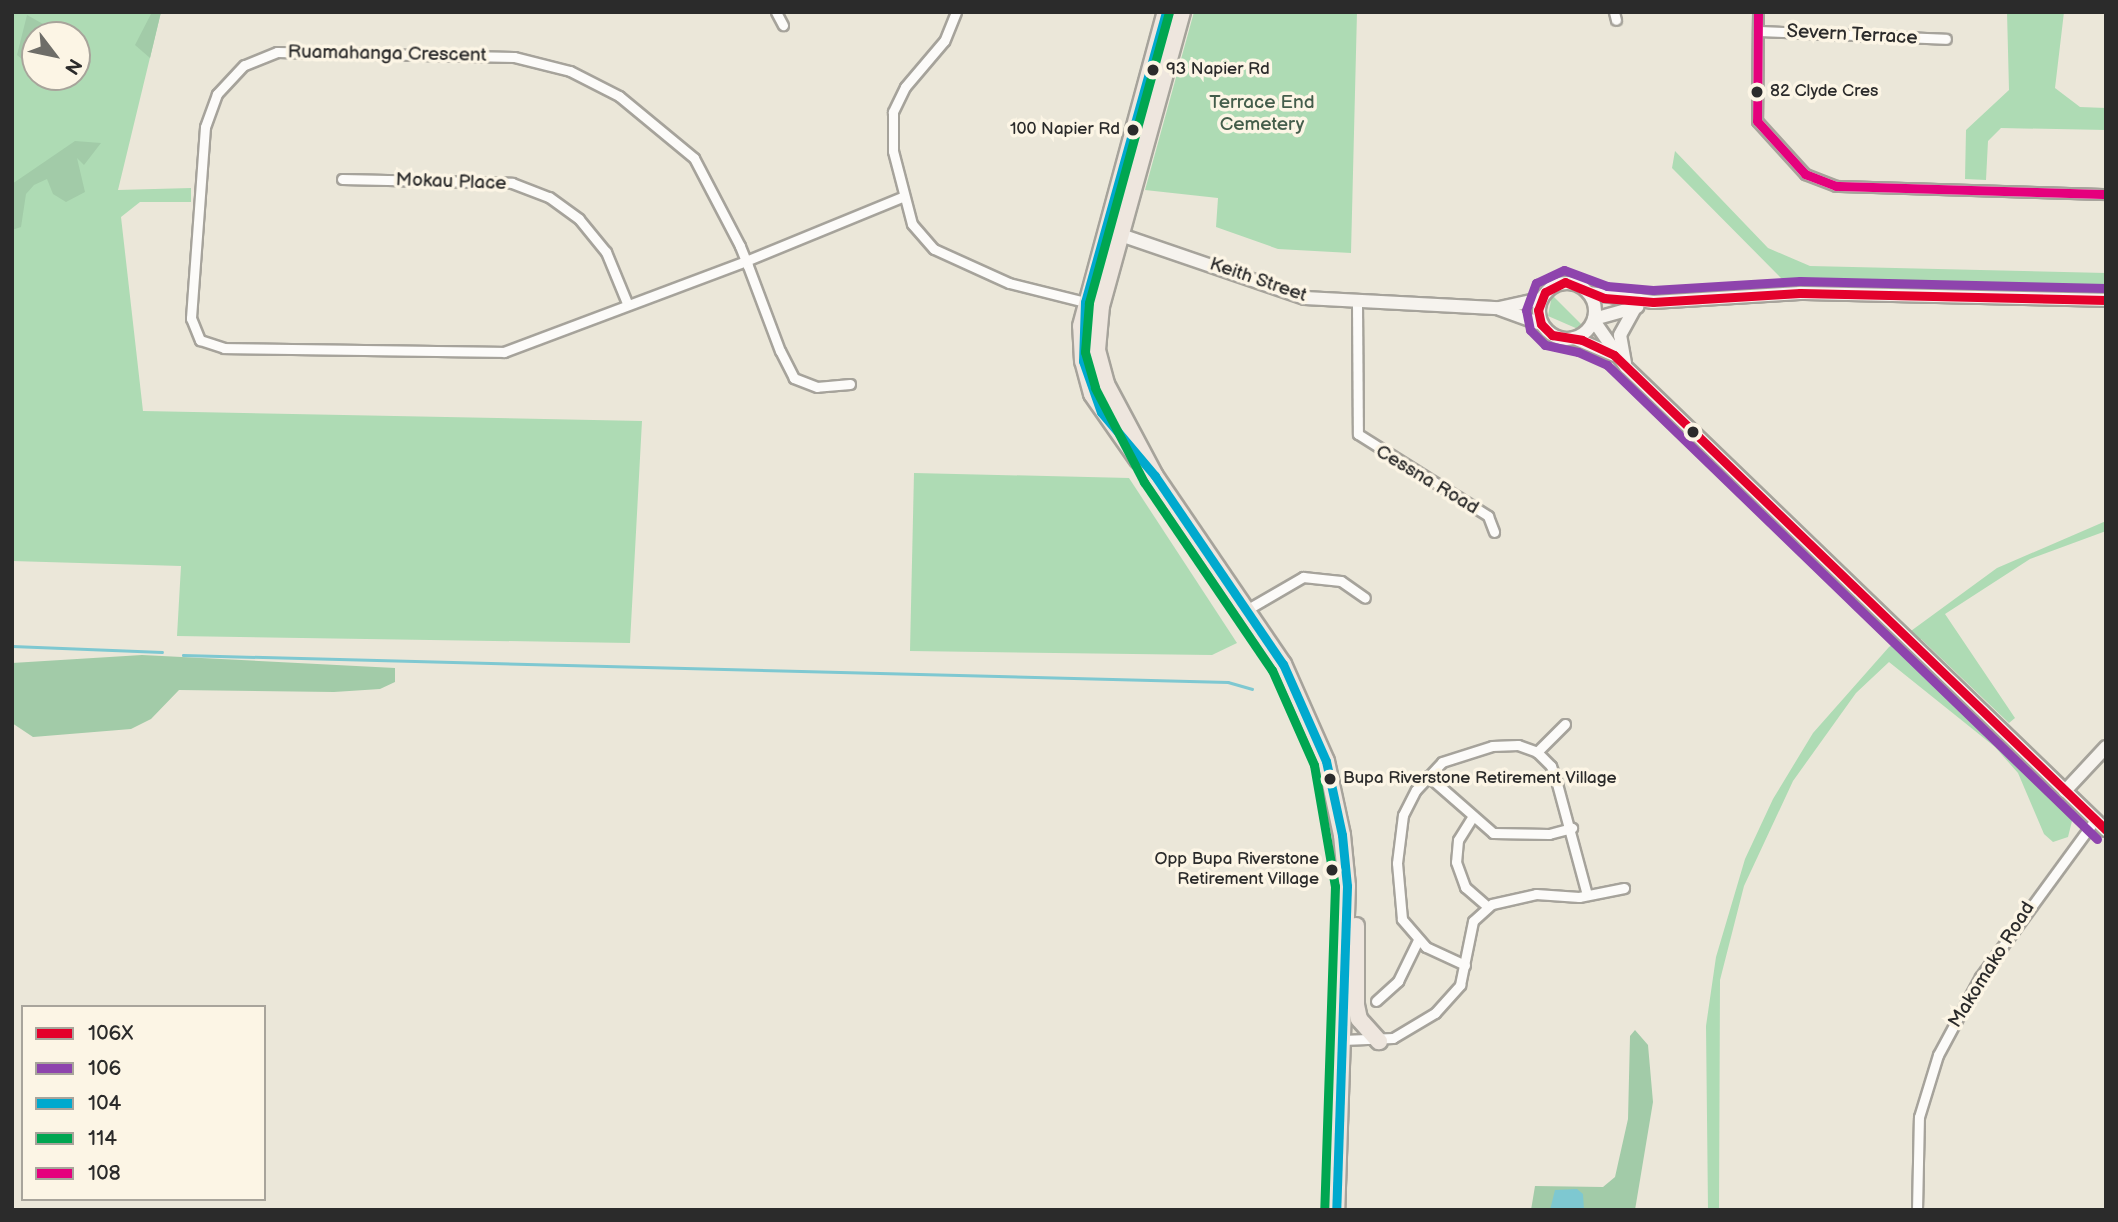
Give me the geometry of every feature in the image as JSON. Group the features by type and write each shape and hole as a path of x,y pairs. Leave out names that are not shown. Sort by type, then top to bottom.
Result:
{"highway":[{"path":"1173,16 1093,304 1101,370 1155,476 1283,664 1316,732 1337,806 1347,886 1356,924 1359,1020 1379,1041"},
{"path":"1336,1210 1347,886"}],"main road":[{"name":"Keith Street","path":"1113,232 1283,292 1357,304 1499,309 1541,299"},
{"path":"1614,355 1574,338 1559,338 1541,324 1541,299 1550,287 1565,282 1589,293 1653,302 1800,293 2106,300"},
{"path":"1589,293 1594,320 1614,355 2106,830"},
{"path":"1574,338 1594,320 1653,302"},
{"path":"1626,367 1620,335 1635,308"},
{"name":"Keith Street","path":"1499,309 1541,324"},
{"path":"2065,791 2106,747"}],"street":[{"path":"776,12 783,25"},
{"path":"956,12 944,41 905,87 893,112 891,140 902,197 916,233 934,249 1009,283 1093,304"},
{"path":"1758,12 1757,121 1805,174 1836,186 2106,194"},
{"name":"Severn Terrace","path":"1758,31 1946,39"},
{"name":"Ruamahanga Crescent","path":"746,261 694,158 619,96 570,71 514,57 277,52 244,65 216,94 205,127 191,318 196,334 207,345 504,352 627,303 746,261 902,197"},
{"name":"Mokau Place","path":"342,179 512,183 550,197 579,219 606,252 627,303"},
{"path":"746,261 794,379 817,387 850,384"},
{"name":"Cessna Road","path":"1357,304 1358,434 1488,516 1494,532"},
{"path":"1248,609 1303,576 1341,581 1365,598"},
{"path":"1537,752 1565,724"},
{"path":"1465,965 1440,956 1418,940 1399,909 1397,863 1402,815 1428,776 1442,762 1464,752 1518,745 1537,752 1551,766 1572,828 1587,895"},
{"path":"1428,776 1487,830 1501,835 1549,834 1572,828"},
{"path":"1473,816 1458,840 1456,862 1465,887 1488,907"},
{"name":"Makomako Road","path":"1917,1210 1919,1117 1938,1055 1980,977 2095,820"},
{"path":"1342,1040 1379,1041 1414,1028 1435,1013 1460,985 1469,930 1488,907 1536,894 1587,895 1624,888"},
{"path":"1376,1001 1398,981 1418,940"}],"green space":[{"path":"12,12 161,12 118,190 191,188 191,202 140,202 121,217 143,411 642,421 630,643 177,636 181,566 12,561"},
{"path":"152,12 161,12 150,58 135,45"},
{"name":"Terrace End Cemetery","path":"1194,12 1357,12 1351,253 1278,249 1216,227 1218,198 1145,190"},
{"path":"2007,12 2064,12 2055,88 2080,107 2106,108 2106,130 2001,128 1988,141 1986,180 1965,179 1966,130 2009,90"},
{"path":"27,15 38,21 26,21"},
{"path":"21,39 21,58 17,55"},
{"path":"75,141 101,143 84,165 77,158 85,192 66,202 53,194 47,179 34,185 26,194 21,227 12,230 12,184"},
{"path":"1675,151 1768,248 1810,266 2106,273 2106,291 1787,284 1672,168"},
{"path":"1552,295 1582,325 1578,329 1548,316"},
{"path":"914,473 1129,478 1237,643 1212,655 910,651"},
{"path":"2106,521 2106,531 2030,559 1945,614 2015,718 2009,723 1921,639 1908,652 2069,807 2073,817 2068,837 2053,842 2044,834 2018,773 1995,747 1889,662 1856,693 1793,781 1744,886 1720,980 1719,1210 1708,1210 1706,1026 1716,957 1745,859 1773,799 1813,733 1889,647 1997,568"},
{"path":"142,655 395,668 395,682 380,689 334,692 179,690 151,719 131,729 33,737 12,723 12,663"},
{"path":"1635,1030 1648,1045 1653,1102 1635,1210 1531,1210 1535,1186 1603,1187 1615,1177 1628,1119 1630,1036"}],"water":[{"path":"1577,1189 1583,1194 1584,1210 1550,1210 1555,1190"}],"waterway":[{"path":"12,646 162,652"},
{"path":"183,655 1228,682 1252,689"}],"transit line":[{"name":"104","path":"1166,12 1085,302 1083,361 1101,412 1155,476 1283,664 1326,761 1342,835 1347,886 1336,1210"},
{"name":"114","path":"1169,12 1089,303 1085,352 1095,388 1144,482 1272,670 1314,765 1335,886 1324,1210"},
{"name":"108","path":"1758,12 1757,121 1805,174 1836,186 2106,194"},
{"name":"106","path":"2097,839 1607,365 1578,352 1545,345 1530,330 1526,310 1536,283 1564,270 1607,286 1653,290 1800,281 2106,288"},
{"name":"106X","path":"2106,300 1800,293 1653,302 1604,298 1565,282 1545,292 1538,310 1541,324 1552,335 1582,340 1614,355 2106,830"}],"place":[{"name":"93 Napier Rd","path":"1153,70"},
{"name":"82 Clyde Cres","path":"1757,92"},
{"name":"100 Napier Rd","path":"1133,130"},
{"name":"Bupa Riverstone Retirement Village","path":"1330,779"},
{"name":"Opp Bupa Riverstone Retirement Village","path":"1332,870"}]}
